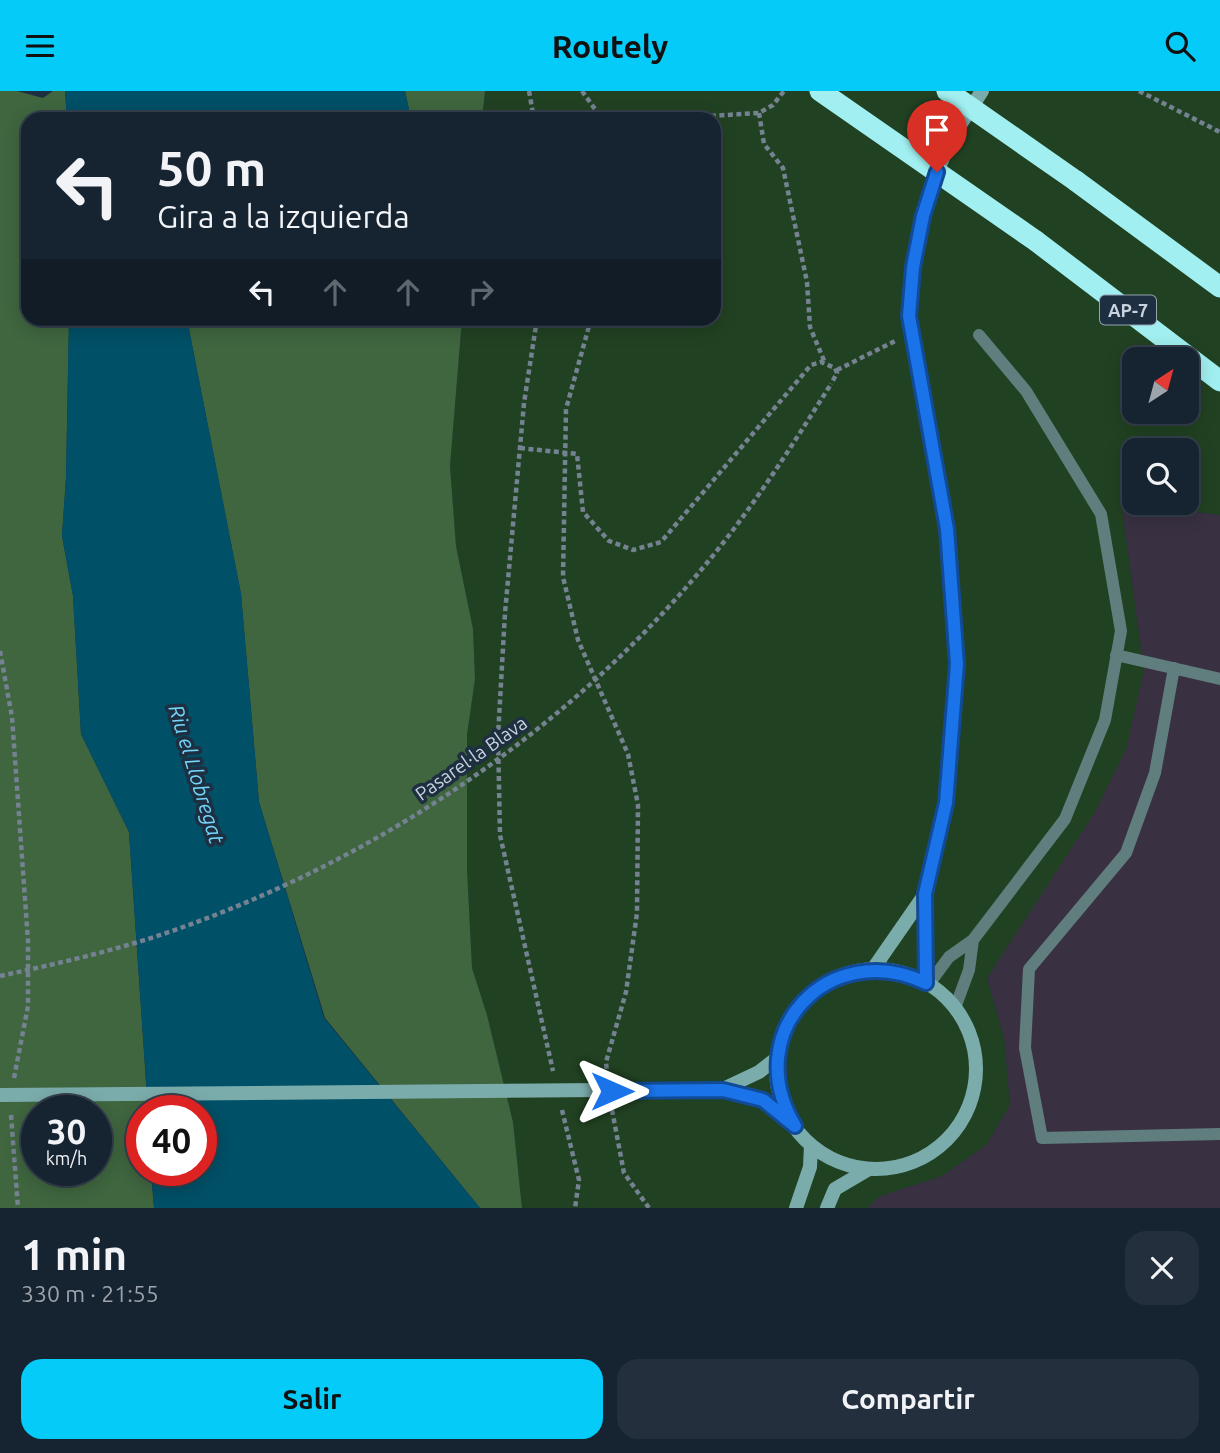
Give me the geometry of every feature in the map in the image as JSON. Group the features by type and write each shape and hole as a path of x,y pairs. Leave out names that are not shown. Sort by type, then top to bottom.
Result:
{"highway":[{"name":"AP-7","path":"820,91 1036,241 1220,381"},
{"path":"947,91 1076,181 1220,287"}],"street":[{"path":"927,984 925,894 946,803 957,664 947,529 909,316 913,267 923,216 951,139 982,91"},
{"path":"873,969 925,894"},
{"path":"8,1094 723,1090 763,1100 795,1126 811,1145 848,1165 869,1169 888,1168 925,1157 940,1146 965,1117 976,1080 976,1061 972,1042 955,1008 927,984 900,973 873,969 833,979 808,996 789,1020 777,1058 780,1094 795,1126"},
{"path":"723,1090 759,1072 777,1058"},
{"path":"796,1208 810,1167 811,1145"},
{"path":"827,1208 835,1188 869,1169"}],"lane":[{"path":"927,984 948,957 974,940 1065,819 1105,720 1121,631 1101,515 1026,391 979,334"},
{"path":"1116,655 1220,679"},
{"path":"1174,668 1155,773 1126,853 1029,969 1025,1048 1042,1138 1220,1134"},
{"path":"955,1008 969,970 974,940"}],"path":[{"path":"529,91 533,112"},
{"path":"582,91 598,112"},
{"path":"721,115 759,113 773,105 784,91"},
{"path":"1139,91 1220,132"},
{"path":"759,113 764,144 783,169 807,282 810,327 826,364"},
{"path":"536,326 520,448 499,723 500,835 553,1073"},
{"path":"589,326 566,409 564,577 578,639 628,754 638,805 637,913 625,992 606,1062 608,1076"},
{"path":"520,448 577,454 583,512 609,541 633,550 660,542 811,365 826,364 837,370 912,332"},
{"name":"Pasarel·la Blava","path":"0,976 104,952 193,923 279,887 386,833 476,775 560,710 638,638 701,569 774,474 831,384 837,370"},
{"path":"0,654 12,717 28,941 28,1006 8,1094 18,1208"},
{"path":"560,1100 579,1180 575,1208"},
{"path":"612,1104 624,1173 649,1208"}],"shaded area":[{"path":"1199,512 1220,515 1220,1208 867,1208 880,1196 942,1176 986,1145 1010,1105 1004,1039 987,978 1035,900 1144,671 1123,515 1199,515"}],"green space":[{"path":"0,91 17,91 43,98 53,91 65,91 66,112 21,112 21,326 69,326 66,478 62,536 73,596 81,734 129,832 147,1095 126,1095 126,1186 152,1186 154,1208 0,1208"},
{"path":"405,91 485,91 483,112 410,112"},
{"path":"485,91 1220,91 1220,515 1199,512 1199,438 1122,438 1122,515 1144,671 1126,749 1095,812 987,978 1004,1039 1010,1105 986,1145 942,1176 880,1196 867,1208 522,1208 513,1122 487,1015 472,968 467,869 467,735 475,679 473,629 456,546 450,466 461,326 721,326 721,112 483,112"},
{"path":"188,326 461,326 450,466 456,546 473,629 475,679 467,735 467,869 472,968 487,1015 513,1122 522,1208 480,1208 325,1018 259,802 241,594"}],"water":[{"path":"65,91 405,91 410,112 66,112"},
{"name":"Riu el Llobregat","path":"69,326 188,326 241,594 259,802 324,1018 480,1208 154,1208 152,1186 217,1186 217,1095 147,1095 129,832 81,734 73,596 62,536 66,478"}],"route":[{"path":"612,1091 723,1090 763,1100 795,1126 780,1094 777,1058 789,1020 801,1003 833,979 852,972 891,970 926,983 925,894 946,803 957,664 947,529 909,316 913,267 923,216 937,172"}]}
